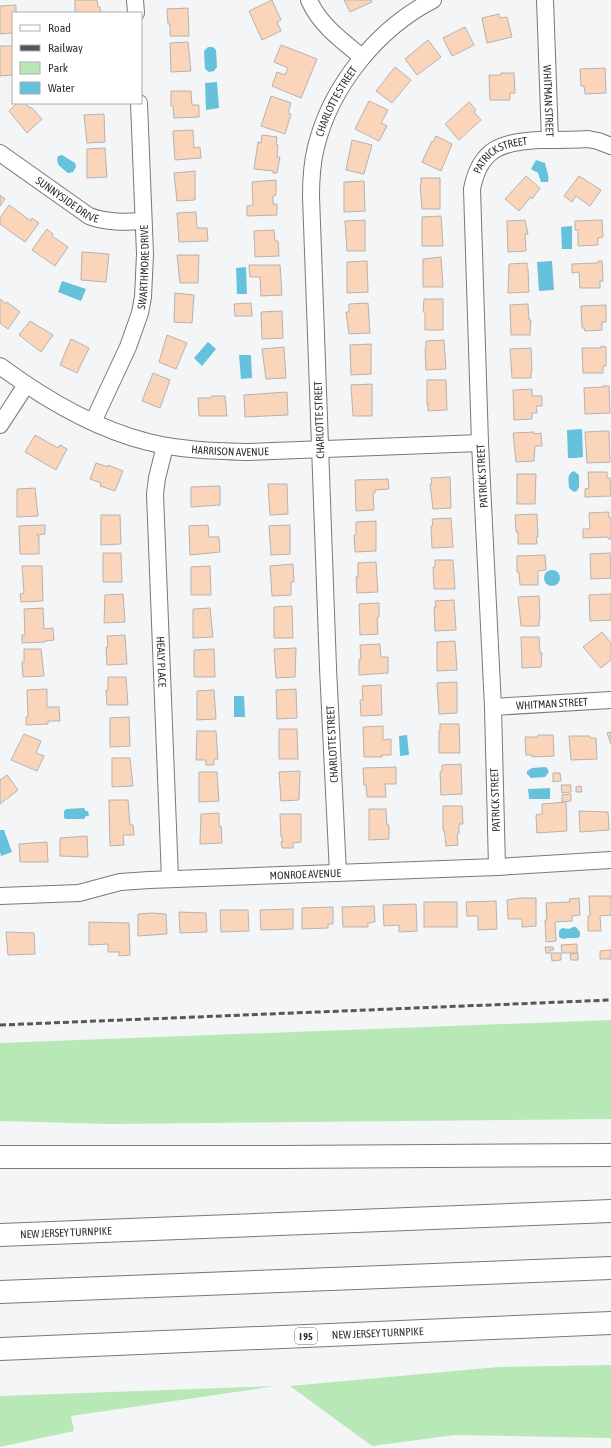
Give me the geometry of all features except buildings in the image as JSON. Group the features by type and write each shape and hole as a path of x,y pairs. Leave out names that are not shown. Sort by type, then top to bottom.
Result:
{"highway":[{"path":"0,1157 611,1155"},
{"name":"NEW JERSEY TURNPIKE","path":"0,1236 611,1211"},
{"path":"0,1292 611,1268"},
{"name":"NEW JERSEY TURNPIKE","path":"0,1349 611,1323"}],"street":[{"path":"135,0 136,12"},
{"name":"CHARLOTTE STREET","path":"309,0 315,12 322,21 338,38 362,57 330,108 320,133 312,163 311,196 328,668 338,873"},
{"path":"362,57 382,35 433,0"},
{"name":"WHITMAN STREET","path":"545,0 550,140 588,140 598,141 611,146"},
{"name":"SWARTHMORE DRIVE","path":"92,422 128,347 140,313 145,276 139,104"},
{"name":"PATRICK STREET","path":"497,867 493,707 480,443 471,200 473,181 484,159 500,147 514,142 550,140"},
{"name":"SUNNYSIDE DRIVE","path":"0,153 90,216 97,219 115,222 143,221"},
{"name":"HARRISON AVENUE","path":"0,366 26,385 92,422 131,437 165,446 212,451 247,452 480,443"},
{"path":"0,425 26,385"},
{"name":"HEALY PLACE","path":"165,446 157,478 155,494 170,879"},
{"name":"WHITMAN STREET","path":"493,707 611,700"},
{"name":"MONROE AVENUE","path":"0,896 79,893 120,882 170,879 497,867 611,860"}],"green space":[{"path":"611,1020 611,1119 110,1124 0,1121 0,1043"},
{"path":"611,1365 611,1438 455,1435 372,1446 290,1386 498,1367"},
{"path":"276,1386 71,1416 74,1431 0,1447 0,1396"}],"water":[{"path":"208,47 213,47 216,50 217,67 214,71 209,72 205,69 204,51"},
{"path":"217,82 219,108 206,110 205,83"},
{"path":"62,155 75,163 76,167 73,172 68,173 58,164 58,156"},
{"path":"536,160 545,163 548,182 541,182 538,173 531,169"},
{"path":"572,226 572,249 562,249 561,227"},
{"path":"552,261 554,290 539,291 537,262"},
{"path":"246,267 247,294 237,294 236,268"},
{"path":"62,281 86,289 81,301 58,292"},
{"path":"208,342 216,349 202,366 194,358"},
{"path":"239,355 251,355 252,378 241,379"},
{"path":"582,429 583,457 568,458 567,430"},
{"path":"574,471 579,475 579,487 577,491 574,492 569,488 568,480 571,472"},
{"path":"549,570 555,570 560,575 558,584 555,586 549,586 544,581 544,575"},
{"path":"234,696 244,696 245,717 234,717"},
{"path":"407,735 409,755 400,756 399,736"},
{"path":"545,767 549,772 545,777 531,778 527,774 527,771 532,768"},
{"path":"550,788 550,799 529,799 528,789"},
{"path":"84,808 88,811 89,816 86,816 84,819 64,818 64,811 66,809"},
{"path":"0,830 4,830 12,852 1,856 0,852"},
{"path":"576,927 580,932 580,936 578,938 563,939 559,937 559,931 562,928 569,929"}],"railway":[{"path":"0,1025 611,1000"}]}
